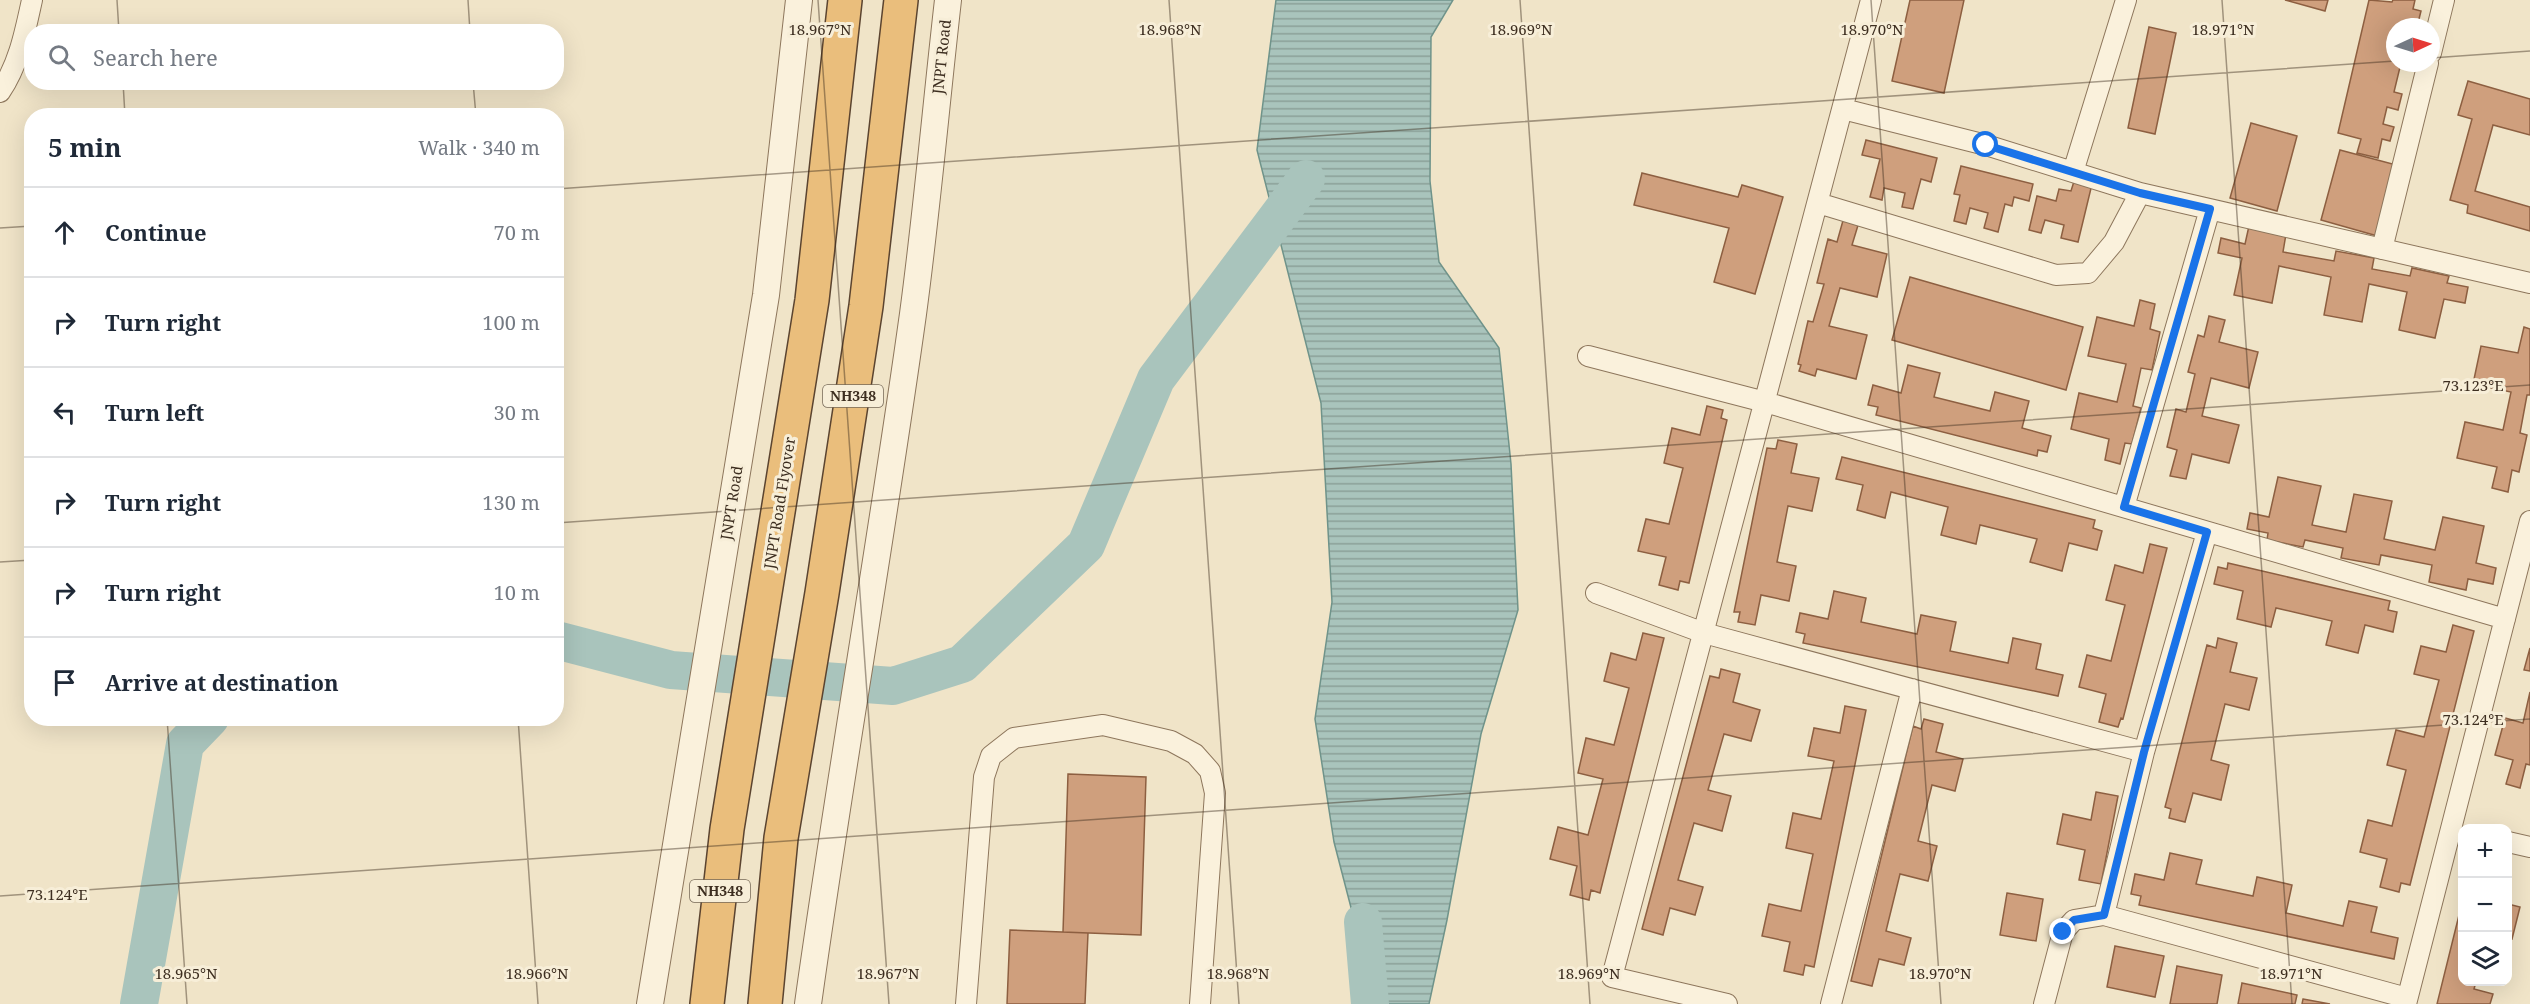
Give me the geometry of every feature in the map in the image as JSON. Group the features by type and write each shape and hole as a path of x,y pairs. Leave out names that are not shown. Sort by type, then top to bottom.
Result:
{"highway":[{"name":"JNPT Road Flyover","path":"708,1004 727,829 812,300 845,0"},
{"name":"NH348","path":"765,1004 781,838 822,593 866,306 901,0"}],"street":[{"path":"27,24 33,0"},
{"name":"JNPT Road","path":"650,1004 766,295 799,0"},
{"name":"JNPT Road","path":"808,1004 830,847 870,602 913,312 948,0"},
{"path":"1727,1004 1612,977 1871,0"},
{"path":"2073,172 2126,0"},
{"path":"2440,18 2444,0"},
{"path":"0,92 10,76 24,37"},
{"path":"2382,249 2426,72"},
{"path":"1843,109 1986,145 2140,193 2530,283"},
{"path":"1818,202 2056,275 2088,273 2114,243 2140,193"},
{"path":"2124,507 2210,209"},
{"path":"1588,356 1765,402 2505,619"},
{"path":"2044,1004 2063,932 2074,920 2104,915 2406,1001 2457,830 2530,521"},
{"path":"2104,915 2144,752 2207,532"},
{"path":"1596,593 1704,633 2144,752"},
{"path":"1831,1004 1912,689"},
{"path":"966,1004 984,777 991,756 1014,738 1103,725 1171,741 1195,754 1210,771 1215,793 1200,1004"},
{"path":"2512,843 2530,847"}],"water":[{"path":"1276,0 1453,0 1431,37 1430,181 1439,262 1499,348 1511,464 1518,610 1481,734 1429,1004 1376,1004 1334,842 1315,719 1332,602 1321,403 1257,150"}],"building":[{"path":"1910,0 1964,0 1944,93 1892,81"},
{"path":"2285,0 2328,0 2325,11"},
{"path":"2369,0 2392,2 2393,0 2415,0 2413,9 2421,11 2419,18 2386,18 2386,72 2399,72 2394,92 2402,94 2398,110 2387,107 2383,124 2394,127 2390,141 2382,139 2378,158 2357,153 2361,139 2338,133"},
{"path":"2149,27 2176,33 2155,134 2128,128"},
{"path":"2468,81 2530,99 2530,135 2493,125 2475,191 2530,207 2530,231 2467,213 2468,205 2450,200 2472,119 2458,115"},
{"path":"2251,123 2297,136 2277,211 2230,198"},
{"path":"1866,140 1937,158 1931,182 1921,179 1913,209 1902,207 1905,193 1884,188 1882,200 1870,197 1880,159 1862,155"},
{"path":"2340,150 2400,166 2381,237 2321,220"},
{"path":"1961,166 2033,184 2029,201 2014,197 2012,206 2005,204 1998,232 1984,228 1988,213 1970,208 1966,224 1954,221 1960,195 1954,194"},
{"path":"1642,173 1738,197 1742,185 1783,197 1755,294 1714,282 1729,228 1634,205"},
{"path":"2076,175 2093,180 2078,242 2061,238 2064,225 2045,220 2041,233 2029,230 2037,196 2056,201 2059,189 2071,191"},
{"path":"1844,217 1859,222 1852,245 1887,254 1877,297 1840,288 1829,326 1867,335 1856,379 1817,369 1815,376 1799,371 1801,365 1798,364 1808,321 1813,322 1824,284 1817,283 1828,239 1837,242"},
{"path":"2249,226 2286,234 2283,252 2334,261 2336,251 2374,258 2372,269 2410,276 2412,268 2449,276 2447,283 2468,287 2465,303 2444,299 2435,338 2399,330 2407,292 2369,284 2362,322 2324,315 2331,277 2279,266 2272,303 2234,295 2242,258 2218,253 2221,238 2245,244"},
{"path":"1910,277 2083,327 2066,390 1892,340"},
{"path":"2140,300 2155,304 2150,329 2160,332 2152,370 2141,368 2133,406 2141,408 2132,444 2125,443 2120,464 2105,460 2109,439 2071,429 2079,393 2117,402 2126,364 2088,356 2097,317 2134,326"},
{"path":"2209,316 2225,320 2219,342 2258,352 2249,388 2211,378 2202,416 2239,425 2229,463 2192,454 2186,479 2170,476 2177,450 2167,447 2176,409 2186,412 2195,374 2188,372 2198,335 2204,337"},
{"path":"2524,327 2530,329 2530,395 2527,395 2520,433 2527,435 2519,472 2512,470 2508,492 2492,488 2497,467 2457,458 2465,422 2503,430 2511,392 2473,384 2481,346 2518,353"},
{"path":"1908,365 1940,373 1934,397 1990,411 1995,392 2029,401 2022,428 2051,436 2047,452 2038,450 2037,456 1876,415 1878,407 1868,405 1873,385 1901,393"},
{"path":"1707,406 1723,410 1721,418 1727,420 1689,583 1680,581 1678,590 1659,585 1666,557 1638,551 1646,519 1669,524 1683,468 1664,463 1672,428 1700,435"},
{"path":"1778,440 1797,444 1791,473 1819,478 1812,511 1788,506 1777,562 1796,566 1789,601 1761,595 1755,625 1738,622 1740,612 1734,612 1767,448 1776,449"},
{"path":"1842,457 2095,520 2093,528 2102,531 2097,550 2069,543 2062,571 2030,562 2037,539 1980,525 1976,544 1941,535 1948,507 1891,492 1885,518 1857,510 1863,485 1836,479"},
{"path":"2278,477 2321,486 2312,525 2346,532 2354,494 2392,501 2384,539 2435,550 2443,517 2484,526 2476,563 2496,568 2493,584 2468,579 2466,590 2429,582 2432,565 2381,555 2379,565 2341,558 2343,548 2305,540 2303,547 2267,540 2268,533 2247,529 2250,513 2269,517"},
{"path":"2150,544 2167,548 2123,719 2121,718 2118,727 2099,722 2106,694 2079,687 2087,655 2111,661 2125,605 2106,600 2115,565 2143,573"},
{"path":"2228,563 2390,601 2388,610 2397,612 2393,632 2365,625 2358,653 2326,645 2332,621 2276,608 2271,627 2237,619 2243,591 2214,584 2218,567 2227,569"},
{"path":"1834,591 1866,598 1861,622 1917,634 1921,615 1956,622 1950,651 2008,663 2013,638 2041,644 2036,669 2063,675 2058,696 1803,643 1805,634 1796,632 1800,613 1828,619"},
{"path":"2453,625 2474,631 2410,885 2401,883 2399,892 2380,887 2387,859 2360,852 2368,820 2392,826 2406,770 2387,765 2396,730 2424,737 2439,680 2414,674 2421,646 2446,652"},
{"path":"1643,633 1664,638 1600,893 1591,890 1589,900 1570,895 1577,866 1550,859 1558,827 1588,835 1603,779 1578,773 1586,738 1614,745 1629,688 1604,681 1611,653 1636,660"},
{"path":"2218,638 2237,643 2230,672 2257,678 2249,710 2225,704 2211,760 2229,765 2221,800 2193,793 2185,822 2169,818 2171,809 2165,807 2207,645 2216,648"},
{"path":"2530,648 2530,671 2524,670"},
{"path":"1721,669 1740,674 1733,702 1760,710 1751,741 1724,734 1708,790 1731,796 1722,831 1694,823 1678,880 1703,887 1695,915 1670,908 1663,935 1642,929 1710,676 1719,678"},
{"path":"2530,692 2530,765 2526,764 2520,788 2506,784 2513,760 2495,755 2505,718 2523,723"},
{"path":"1845,706 1866,710 1814,967 1805,965 1803,975 1784,971 1790,942 1762,936 1769,904 1801,911 1813,854 1786,848 1793,813 1821,819 1834,761 1808,756 1814,728 1840,733"},
{"path":"1924,719 1943,724 1936,752 1963,759 1955,791 1932,785 1918,841 1937,846 1928,881 1900,874 1886,931 1911,938 1904,965 1879,959 1872,986 1851,981 1913,726 1921,729"},
{"path":"1068,774 1146,777 1141,935 1063,932"},
{"path":"2096,792 2118,796 2101,884 2079,880 2085,850 2057,844 2063,814 2091,820"},
{"path":"2170,853 2202,860 2196,884 2253,896 2257,877 2292,885 2286,913 2343,926 2349,901 2377,907 2371,932 2398,938 2394,959 2139,905 2141,896 2131,894 2135,874 2164,880"},
{"path":"2007,893 2043,899 2036,941 2000,935"},
{"path":"2512,905 2520,907 2512,939"},
{"path":"2458,919 2458,986 2475,986 2474,989 2493,994 2490,1004 2437,1004"},
{"path":"1010,930 1088,933 1085,1004 1007,1004"},
{"path":"2115,946 2164,956 2155,997 2107,987"},
{"path":"2177,966 2222,975 2217,1004 2170,1004"},
{"path":"2242,983 2297,995 2295,1004 2238,1004"},
{"path":"2303,999 2330,1004 2302,1004"}],"waterway":[{"path":"564,642 671,670 893,686 962,664 1086,545 1156,379 1306,179"},
{"path":"139,1004 185,744 202,726"},
{"path":"1363,922 1370,1004"}],"route":[{"path":"1986,145 2140,193 2210,209 2124,507 2207,532 2144,752 2104,915 2074,920 2063,932"}]}
